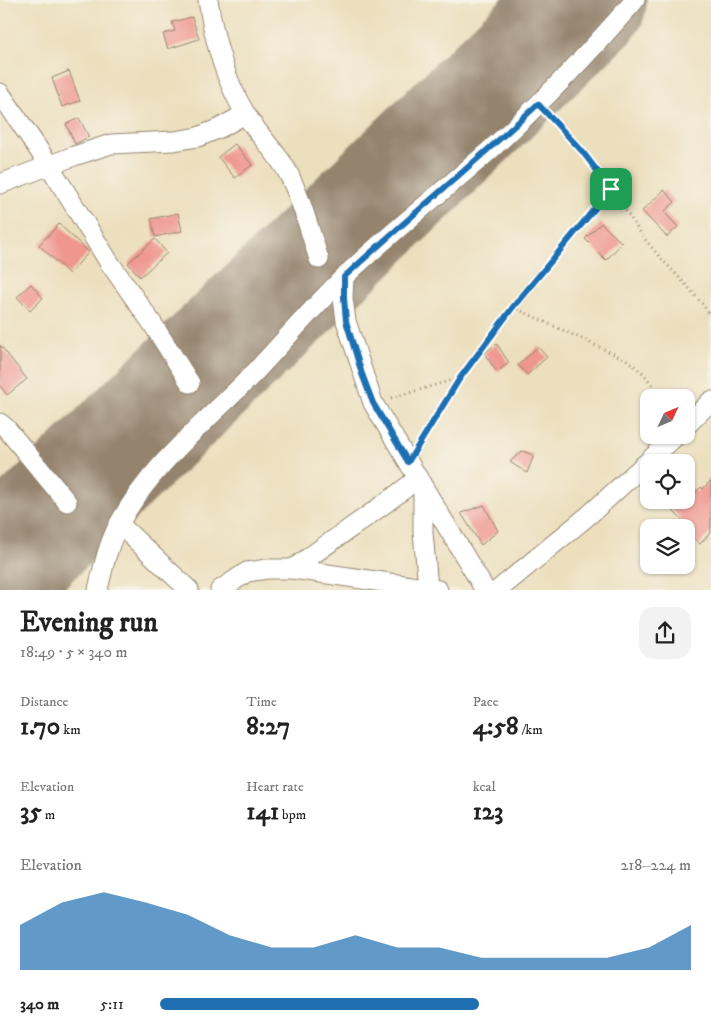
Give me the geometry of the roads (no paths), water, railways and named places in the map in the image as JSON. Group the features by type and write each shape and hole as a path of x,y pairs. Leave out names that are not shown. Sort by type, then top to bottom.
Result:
{"street":[{"path":"208,0 214,37 226,76 245,114 272,148 291,178 319,259"},
{"path":"98,590 107,552 119,524 135,499 170,455 254,373 344,277 410,217 488,151 538,104 582,60 635,0"},
{"path":"0,93 49,165 109,262 152,323 190,384"},
{"path":"0,184 111,144 174,141 198,137 220,128 245,114"},
{"path":"344,277 346,321 373,403 420,482 496,589 589,514 667,444"},
{"path":"695,417 711,401"},
{"path":"0,423 67,502"},
{"path":"293,569 334,539 420,482"},
{"path":"220,590 247,572 267,569 293,569 433,589 423,532 420,482"},
{"path":"119,524 189,590"}]}
